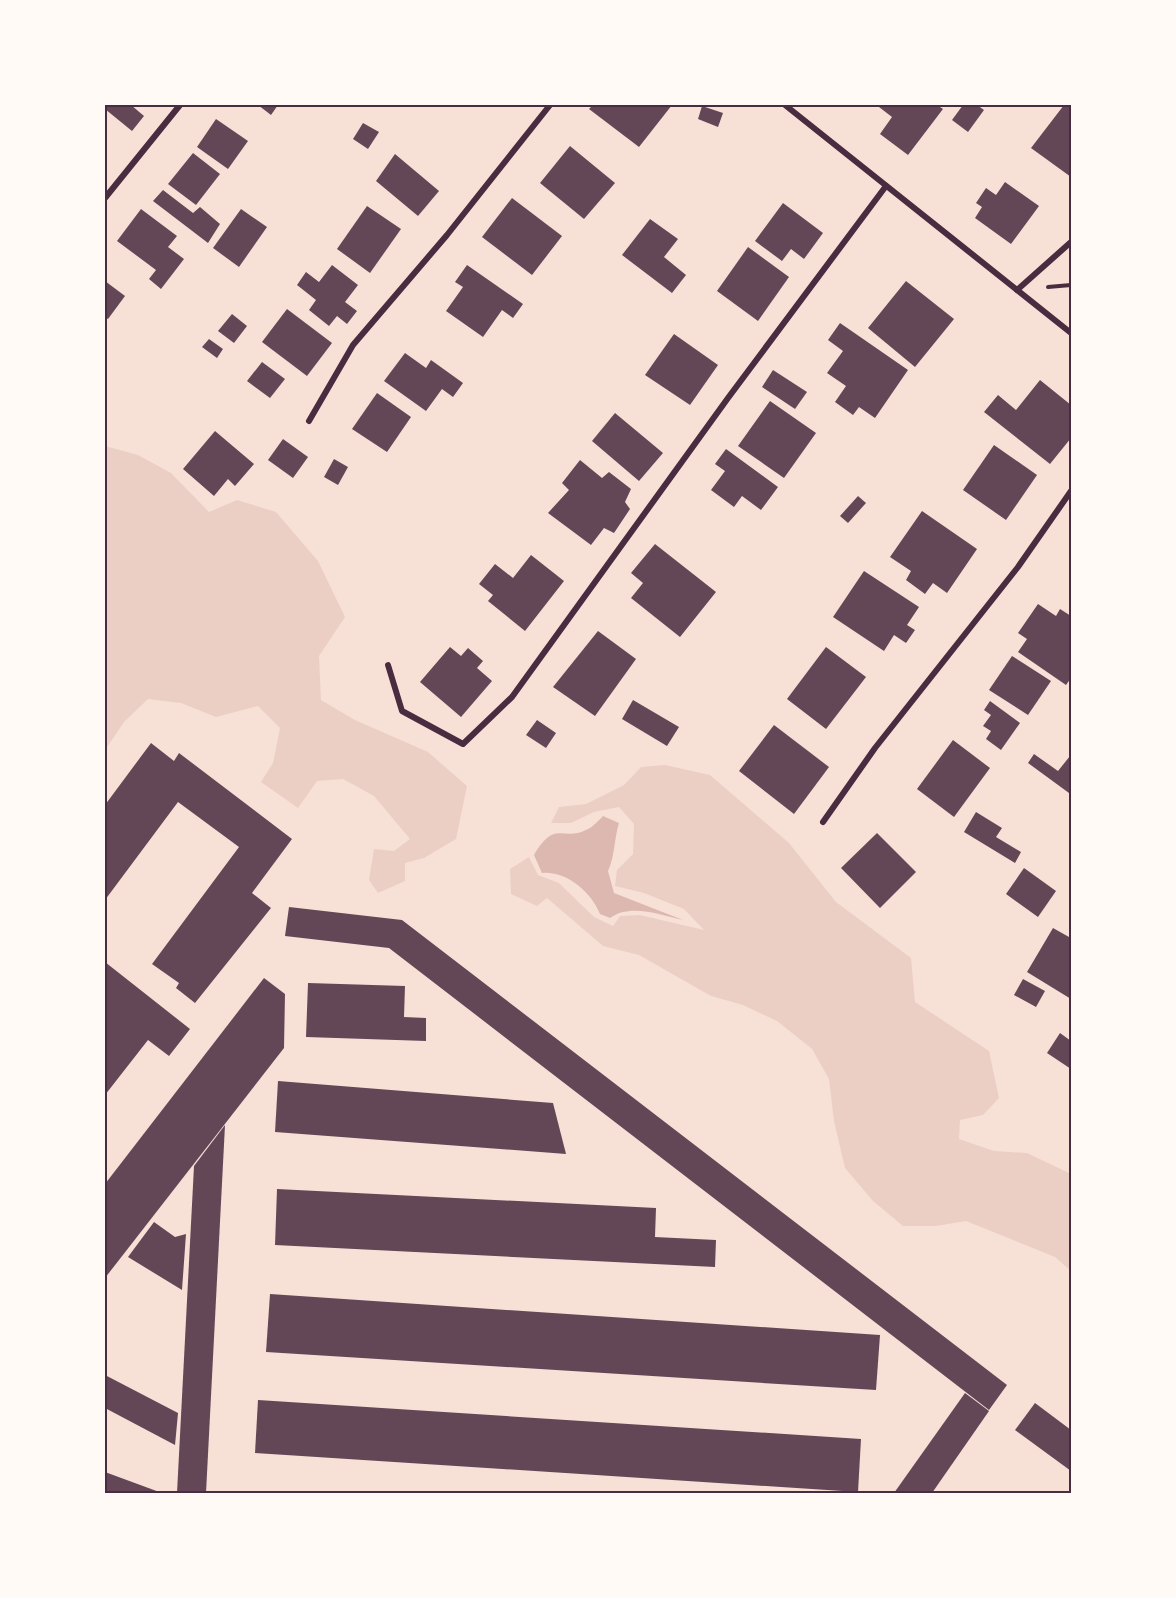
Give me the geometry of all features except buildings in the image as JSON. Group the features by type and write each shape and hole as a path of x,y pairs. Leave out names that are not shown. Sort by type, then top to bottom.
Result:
{"street":[{"path":"105,198 180,105"},
{"path":"309,421 353,345 447,235 550,105"},
{"path":"785,105 1071,333"},
{"path":"388,665 402,711 463,744 512,697 728,398 886,186"},
{"path":"1017,290 1071,242"},
{"path":"823,822 875,748 1018,567 1071,491"}],"shaded area":[{"path":"105,446 138,455 171,473 209,512 237,500 276,512 318,561 345,617 319,656 321,700 355,720 428,752 467,786 456,839 424,858 405,863 405,881 378,893 369,880 374,849 394,851 410,839 374,796 343,779 317,781 298,808 261,782 273,763 280,728 258,706 216,717 181,703 148,699 124,722 105,750"},
{"path":"665,765 710,775 789,843 836,902 911,958 915,1002 989,1051 999,1098 983,1115 960,1120 959,1139 994,1151 1027,1153 1071,1174 1071,1271 1055,1257 966,1221 936,1226 903,1226 873,1201 845,1168 834,1121 829,1079 812,1049 777,1021 743,1005 711,996 639,955 603,946 547,898 537,906 511,894 510,869 529,857 538,875 559,883 594,917 613,926 620,916 640,915 704,930 684,909 644,893 615,886 617,870 633,854 634,824 619,807 594,812 571,823 551,823 559,807 586,804 624,785 641,767"},
{"path":"603,816 619,823 608,871 614,893 683,920 636,911 627,911 610,918 600,914 591,898 569,879 551,873 542,873 534,855 548,837 560,833 579,833 592,827"}]}
